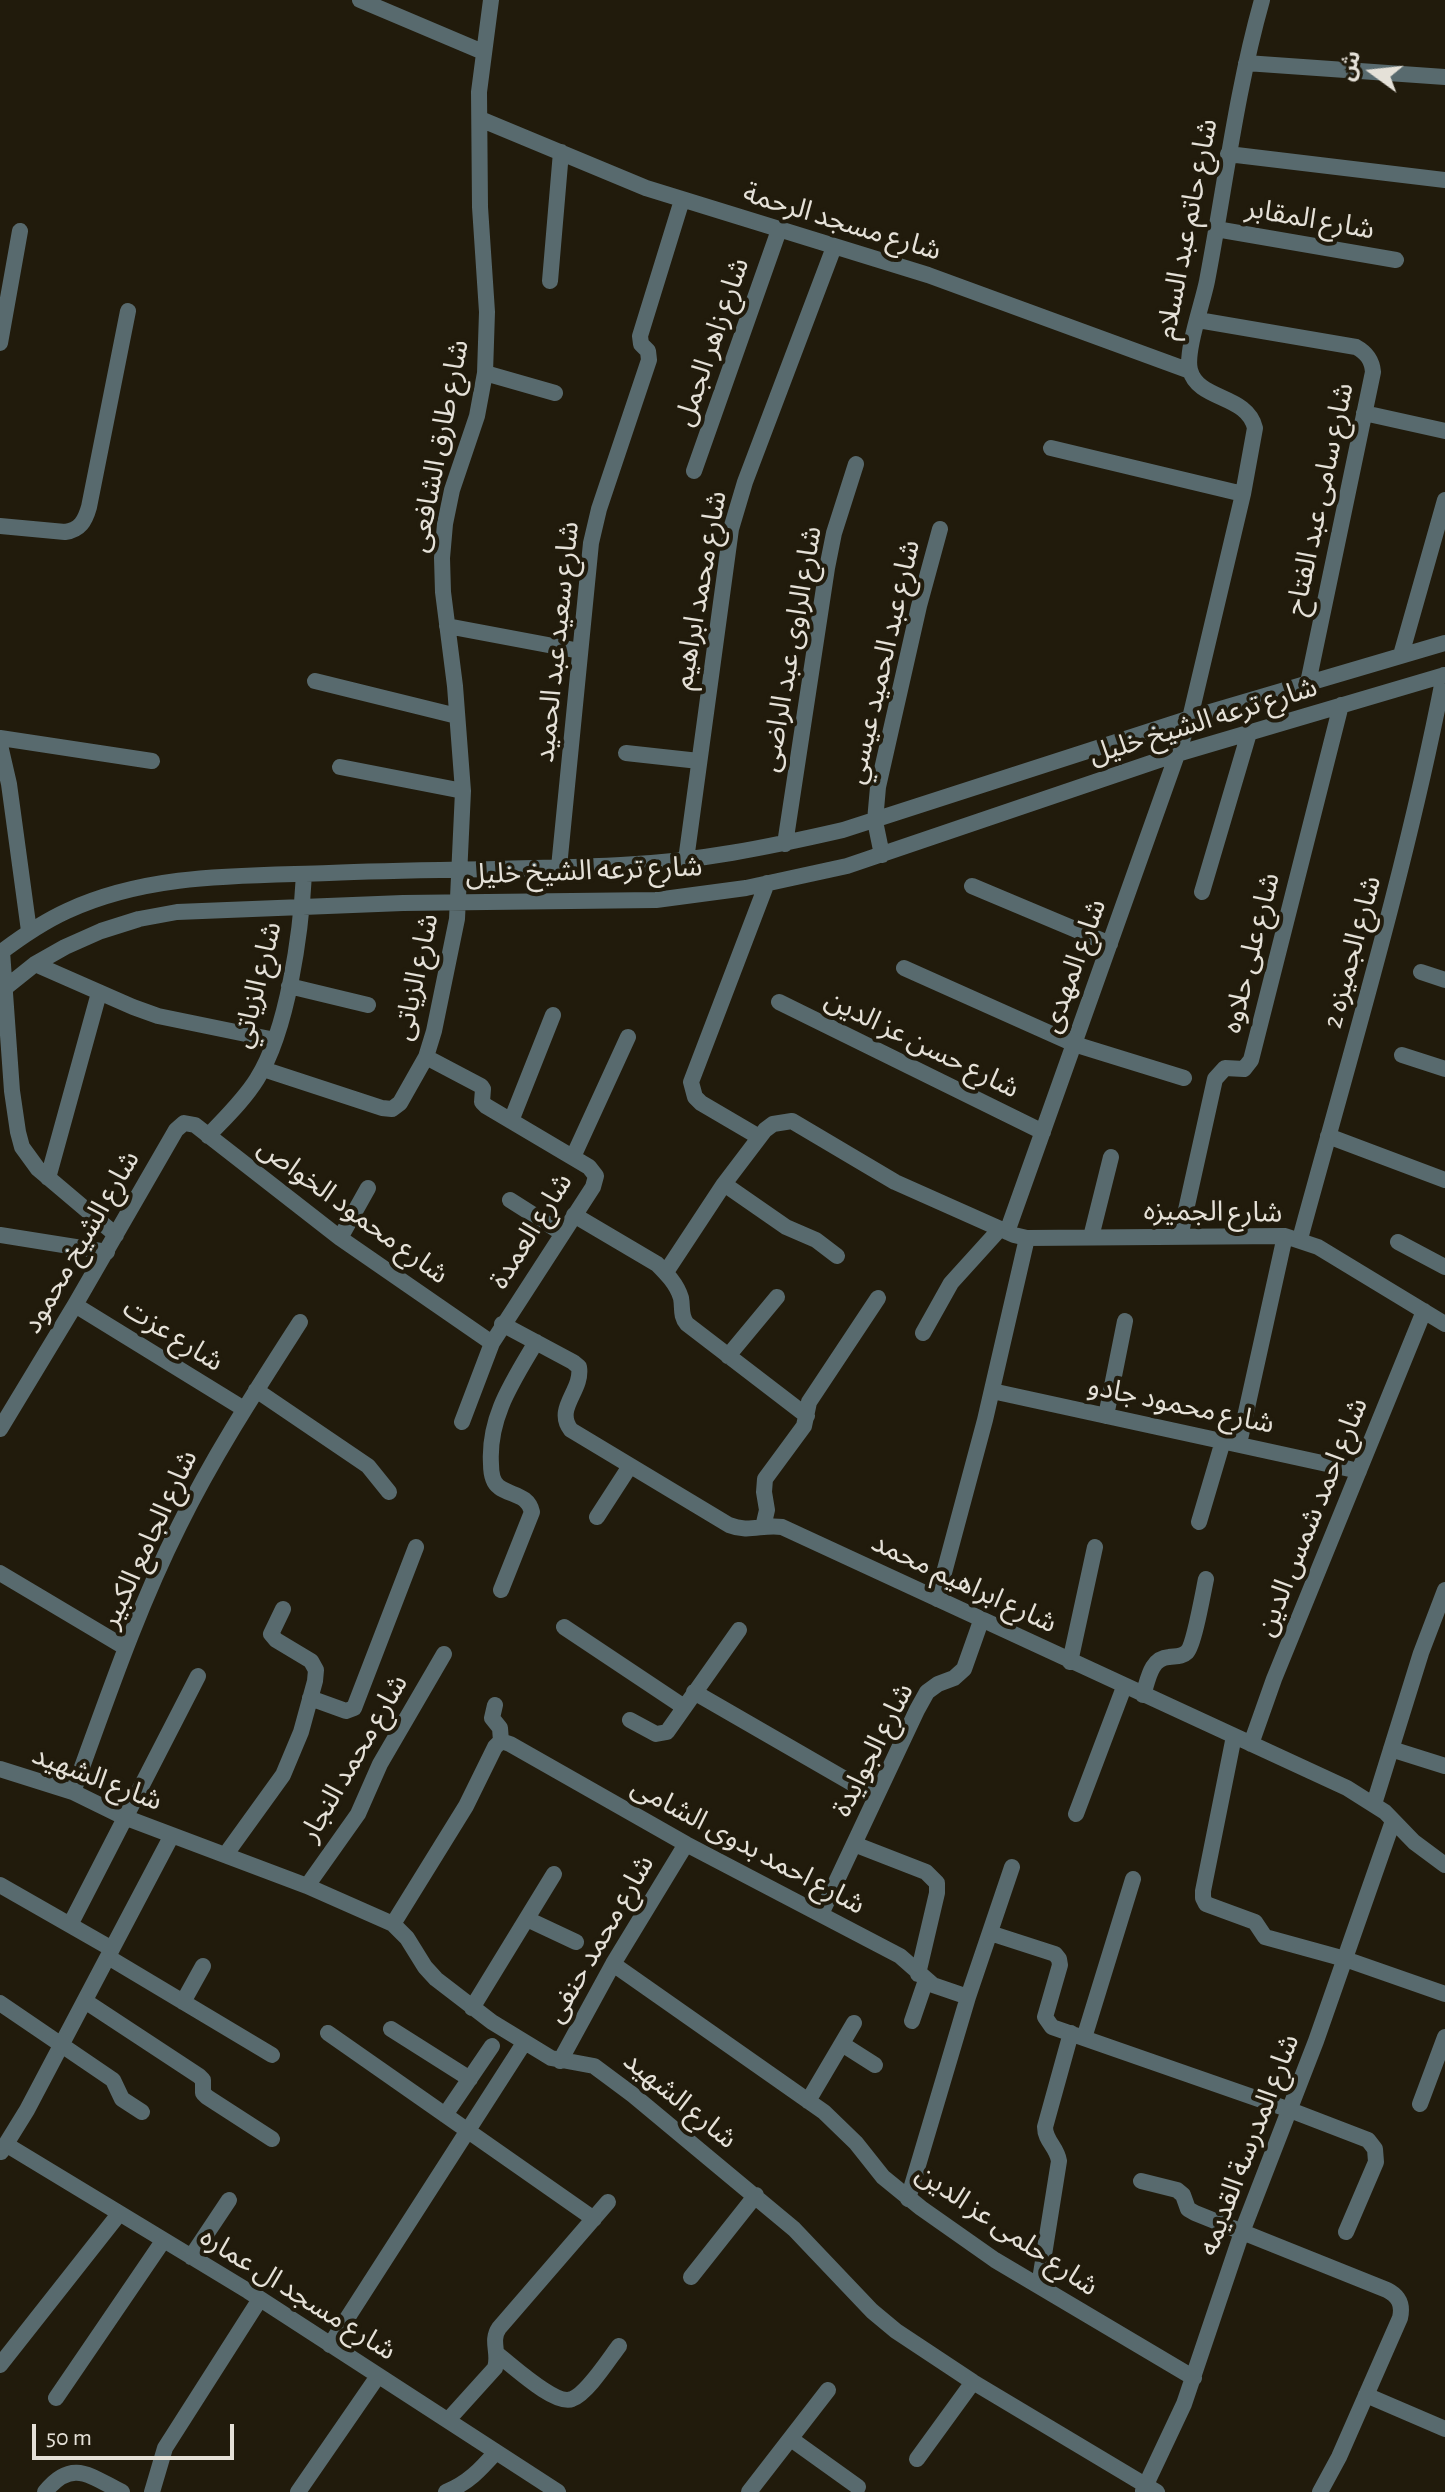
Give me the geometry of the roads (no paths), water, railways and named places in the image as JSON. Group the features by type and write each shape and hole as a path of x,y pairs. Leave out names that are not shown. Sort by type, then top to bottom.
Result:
{"street":[{"path":"360,0 483,52"},
{"name":"شارع طارق الشافعى","path":"457,902 463,791 442,569 445,524 452,490 477,416 485,373 487,312 480,207 479,92 491,0"},
{"name":"شارع حاتم عبد السلام","path":"1190,718 1254,435 1253,420 1243,408 1194,380 1189,360 1246,63 1262,0"},
{"path":"1246,63 1445,77"},
{"name":"شارع مسجد الرحمة","path":"480,119 646,188 928,275 1190,371"},
{"path":"550,281 561,152"},
{"path":"1228,154 1445,180"},
{"name":"شارع سعيد عبد الحميد","path":"559,867 586,577 599,509 649,360 640,336 682,200"},
{"name":"شارع المقابر","path":"1216,229 1396,260"},
{"name":"شارع زاهر الجمل","path":"694,471 779,230"},
{"path":"0,343 20,231"},
{"name":"شارع محمد ابراهيم","path":"686,860 731,529 745,482 834,247"},
{"path":"0,526 65,532 72,531 84,521 128,311"},
{"name":"شارع سامى عبد الفتاح","path":"1198,320 1356,347 1369,357 1373,372 1308,683"},
{"path":"485,373 555,393"},
{"path":"1364,413 1445,431"},
{"path":"1051,448 1243,494"},
{"name":"شارع الراوى عبد الراضى","path":"785,844 827,568 834,533 856,464"},
{"path":"1401,655 1445,500"},
{"name":"شارع عبد الحميد عيسي","path":"882,855 875,821 887,742 940,529"},
{"path":"447,626 580,651"},
{"name":"شارع ترعه الشيخ خليل","path":"1,952 29,931 67,911 141,887 180,880 263,874 623,865 686,860 785,844 875,821 1190,718 1445,643"},
{"name":"شارع ترعه الشيخ خليل","path":"3,990 35,964 65,947 139,919 177,912 457,902 656,900 701,895 847,866 1177,754 1444,675"},
{"name":"شارع الجميزه 2","path":"1199,1522 1231,1443 1293,1238 1328,1136 1399,876 1429,755 1444,675"},
{"path":"315,681 457,716"},
{"name":"شارع على حلاوه","path":"1180,1237 1215,1079 1225,1068 1244,1069 1251,1060 1341,705"},
{"name":"شارع المهدى","path":"1003,1231 1043,1132 1190,718"},
{"path":"1202,892 1249,733"},
{"path":"0,738 152,761"},
{"path":"0,745 8,828 29,931"},
{"path":"626,753 699,761"},
{"path":"340,767 463,791"},
{"name":"شارع الزياتي","path":"208,1136 250,1091 275,1040 289,986 304,874"},
{"path":"666,1272 759,1137 701,1103 695,1097 691,1082 767,883"},
{"path":"972,886 1110,944"},
{"name":"شارع الزياتى","path":"263,1069 382,1108 397,1107 426,1057 434,1031 454,940 457,902"},
{"path":"1,952 8,1114 28,1157 48,1178 116,1235"},
{"path":"35,964 158,1016 275,1040"},
{"path":"904,968 1074,1044 1184,1078"},
{"path":"1421,972 1445,980"},
{"path":"289,986 368,1005"},
{"path":"48,1178 99,993"},
{"name":"شارع حسن عز الدين","path":"779,1002 1043,1132"},
{"path":"511,1121 553,1015"},
{"path":"573,1157 628,1037"},
{"path":"1402,1055 1445,1069"},
{"name":"شارع العمدة","path":"426,1057 481,1086 484,1104 592,1169 596,1176 593,1187 502,1324 462,1422"},
{"name":"شارع الجميزه","path":"759,1137 773,1124 792,1121 895,1182 1003,1231 1027,1238 1293,1238 1332,1255 1445,1324"},
{"name":"شارع محمود الخواص","path":"184,1123 195,1125 340,1238 492,1343"},
{"name":"شارع الشيخ محمود","path":"0,1429 107,1252 176,1130 184,1123"},
{"path":"1328,1136 1445,1180"},
{"path":"1091,1237 1111,1157"},
{"path":"724,1184 786,1227 809,1236 837,1256"},
{"path":"340,1238 368,1188"},
{"path":"510,1200 562,1233"},
{"path":"574,1215 657,1264 680,1294 683,1320 807,1416"},
{"path":"923,1333 951,1283 1003,1231"},
{"path":"0,1235 107,1252"},
{"path":"937,1599 992,1391 1027,1238"},
{"path":"1398,1242 1445,1267"},
{"path":"728,1356 777,1297"},
{"path":"763,1527 767,1510 765,1479 804,1426 809,1402 878,1298"},
{"name":"شارع عزت","path":"75,1305 244,1409"},
{"name":"شارع احمد شمس الدين","path":"1251,1744 1274,1679 1424,1311"},
{"path":"1106,1416 1125,1321"},
{"name":"شارع الجامع الكبير","path":"73,1792 126,1648 179,1525 244,1409 300,1322"},
{"path":"501,1590 532,1512 525,1499 500,1489 494,1482 490,1452 492,1433 504,1396 536,1342 502,1324"},
{"name":"شارع ابراهيم محمد","path":"536,1342 573,1362 580,1371 564,1413 567,1426 729,1525 745,1530 782,1527 1347,1788 1374,1804 1414,1842 1445,1865"},
{"path":"256,1390 368,1466 389,1492"},
{"name":"شارع محمود جادو","path":"992,1391 1359,1471"},
{"path":"597,1517 630,1466"},
{"path":"310,1698 346,1711 354,1708 416,1547"},
{"path":"1070,1662 1095,1547"},
{"path":"0,1573 126,1648"},
{"path":"1143,1695 1151,1670 1158,1660 1184,1655 1190,1648 1206,1579"},
{"path":"1374,1804 1421,1653 1445,1590"},
{"path":"226,1854 283,1775 316,1676 314,1665 307,1657 271,1634 283,1609"},
{"name":"شارع الجوايدة","path":"821,1914 927,1692 964,1669 981,1621"},
{"path":"564,1627 684,1707"},
{"path":"630,1720 656,1734 669,1730 739,1630"},
{"name":"شارع محمد النجار","path":"307,1886 358,1814 380,1764 444,1654"},
{"path":"70,1925 198,1676"},
{"path":"1076,1814 1124,1687"},
{"path":"694,1692 876,1797"},
{"path":"393,1924 457,1822 495,1747 501,1741 500,1728 492,1718 495,1705"},
{"path":"1234,1736 1203,1891 1204,1901 1209,1906 1255,1922 1265,1937 1345,1959 1445,1994"},
{"name":"شارع احمد بدوى الشامى","path":"501,1741 686,1844 900,1956 933,1985 968,1997"},
{"path":"1391,1749 1445,1766"},
{"name":"شارع الشهيد","path":"0,1769 73,1792 124,1817 307,1886 393,1924 407,1938 425,1967 472,2008 551,2058 584,2063 606,2073 756,2195 794,2229 872,2311 928,2354 1149,2489"},
{"name":"شارع المدرسة القديمه","path":"1149,2489 1194,2378 1242,2232 1290,2110 1393,1821"},
{"path":"3,2149 172,1835"},
{"name":"شارع محمد حنفى","path":"560,2061 613,1964 686,1844"},
{"path":"854,1844 926,1872 937,1883 912,2021"},
{"path":"908,2199 968,1997 1012,1867"},
{"path":"472,2008 554,1874"},
{"path":"1039,2286 1059,2161 1055,2148 1047,2139 1045,2127 1133,1879"},
{"path":"0,1885 70,1925 183,2002 272,2055"},
{"path":"527,1919 576,1942"},
{"path":"990,1933 1055,1954 1059,1959 1045,2017 1052,2027 1362,2136 1375,2149 1376,2162 1346,2232"},
{"name":"شارع حلمى عز الدين","path":"613,1964 841,2127 883,2177 908,2199 995,2260 1194,2378"},
{"path":"183,2002 203,1966"},
{"path":"85,2001 199,2076 207,2097 272,2139"},
{"path":"0,2003 113,2080 122,2099 142,2112"},
{"path":"808,2101 854,2023"},
{"path":"391,2029 470,2079"},
{"path":"328,2033 594,2219"},
{"path":"1420,2104 1445,2037"},
{"path":"330,2345 524,2043"},
{"path":"842,2044 875,2065"},
{"path":"445,2115 492,2046"},
{"name":"شارع مسجد ال عماره","path":"3,2149 260,2299 558,2492"},
{"path":"1141,2181 1177,2190 1191,2211 1387,2290 1398,2298 1400,2318 1339,2457 1320,2492"},
{"path":"691,2277 756,2195"},
{"path":"191,2257 229,2200"},
{"path":"448,2420 491,2374 498,2361 494,2342 496,2332 608,2202"},
{"path":"0,2365 119,2214"},
{"path":"56,2398 163,2241"},
{"path":"152,2492 165,2448 260,2299"},
{"path":"497,2354 553,2396 565,2401 582,2392 619,2346"},
{"path":"298,2492 378,2376"},
{"path":"917,2459 973,2382"},
{"path":"750,2492 828,2390"},
{"path":"1366,2395 1445,2429"},
{"path":"791,2439 858,2487"},
{"path":"446,2492 474,2477 496,2452"},
{"path":"45,2492 58,2477 73,2472 90,2476 122,2492"}]}
